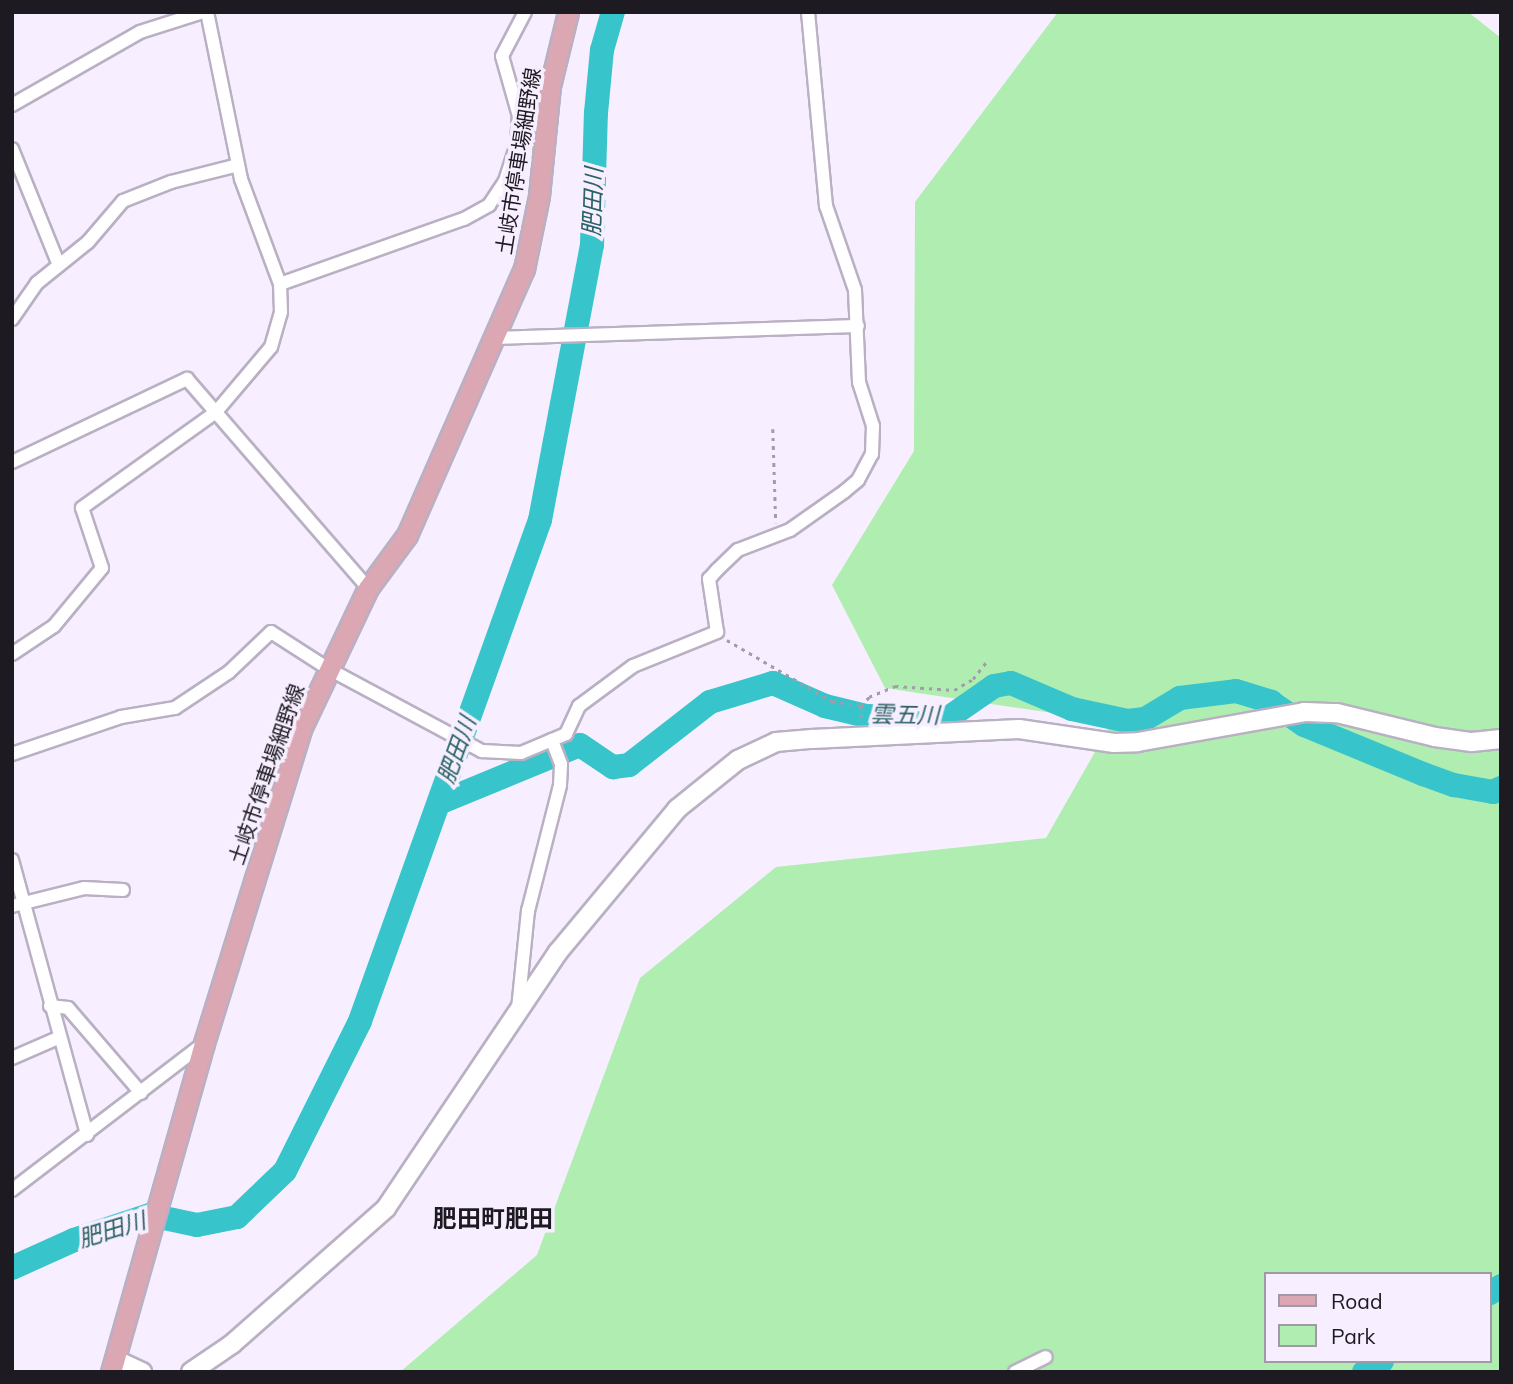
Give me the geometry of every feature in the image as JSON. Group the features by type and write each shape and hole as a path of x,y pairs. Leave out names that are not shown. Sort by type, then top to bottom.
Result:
{"main road":[{"name":"土岐市停車場細野線","path":"113,1366 164,1196 204,1043 301,729 327,668 368,588 407,535 524,269 539,197 550,86 568,12"}],"street":[{"path":"12,105 140,32 205,12 238,165 280,284 281,312 271,347 216,412 82,508 102,568 54,626 12,654"},
{"path":"280,284 464,219 489,205 505,181 517,143 519,116 502,56 525,12"},
{"path":"12,754 121,717 175,708 229,671 271,632 327,668 482,751 521,753 553,742 566,734 579,706 633,666 717,632 709,579 738,550 779,536 858,480 872,454 873,426 859,382 855,290 826,206 808,12"},
{"path":"12,149 58,263"},
{"path":"12,319 58,263 88,243 123,201 171,182 238,165"},
{"path":"493,338 858,326"},
{"path":"12,462 187,379 368,588"},
{"path":"191,1372 242,1335 386,1208 518,1009 567,942 677,809 702,786 776,742 1020,729 1114,743 1269,720 1304,712 1337,713 1435,737 1472,742 1501,739"},
{"path":"518,1009 528,911 561,764 553,742"},
{"path":"12,860 18,904 51,1006 87,1135"},
{"path":"18,904 84,888 123,891"},
{"path":"51,1006 68,1009 141,1093"},
{"path":"12,1058 60,1037"},
{"path":"12,1190 204,1043"},
{"path":"1016,1372 1046,1357"},
{"path":"113,1366 142,1372"}],"path":[{"path":"773,429 772,492 779,536"},
{"path":"717,632 832,701 861,706"},
{"path":"863,737 861,706 869,697 895,686 954,690 973,679 987,661"}],"green space":[{"path":"1058,12 1468,12 1501,38 1501,1372 400,1372 537,1255 640,978 776,867 1046,838 1112,722 885,688 832,585 914,451 915,202"}],"waterway":[{"name":"肥田川","path":"12,1268 74,1240 150,1215 197,1225 237,1217 285,1171 360,1021 540,520 592,245 596,113 602,50 613,12"},
{"name":"雲五川","path":"439,803 580,745 613,767 629,765 710,702 773,683 825,706 866,716 948,718 994,686 1011,683 1072,709 1128,721 1145,719 1180,698 1236,691 1271,702 1304,725 1423,774 1454,785 1493,792 1501,788"},
{"path":"1492,1292 1501,1286"},
{"path":"1364,1372 1379,1363"}],"district":[{"name":"肥田町肥田","path":"493,1219"}]}
